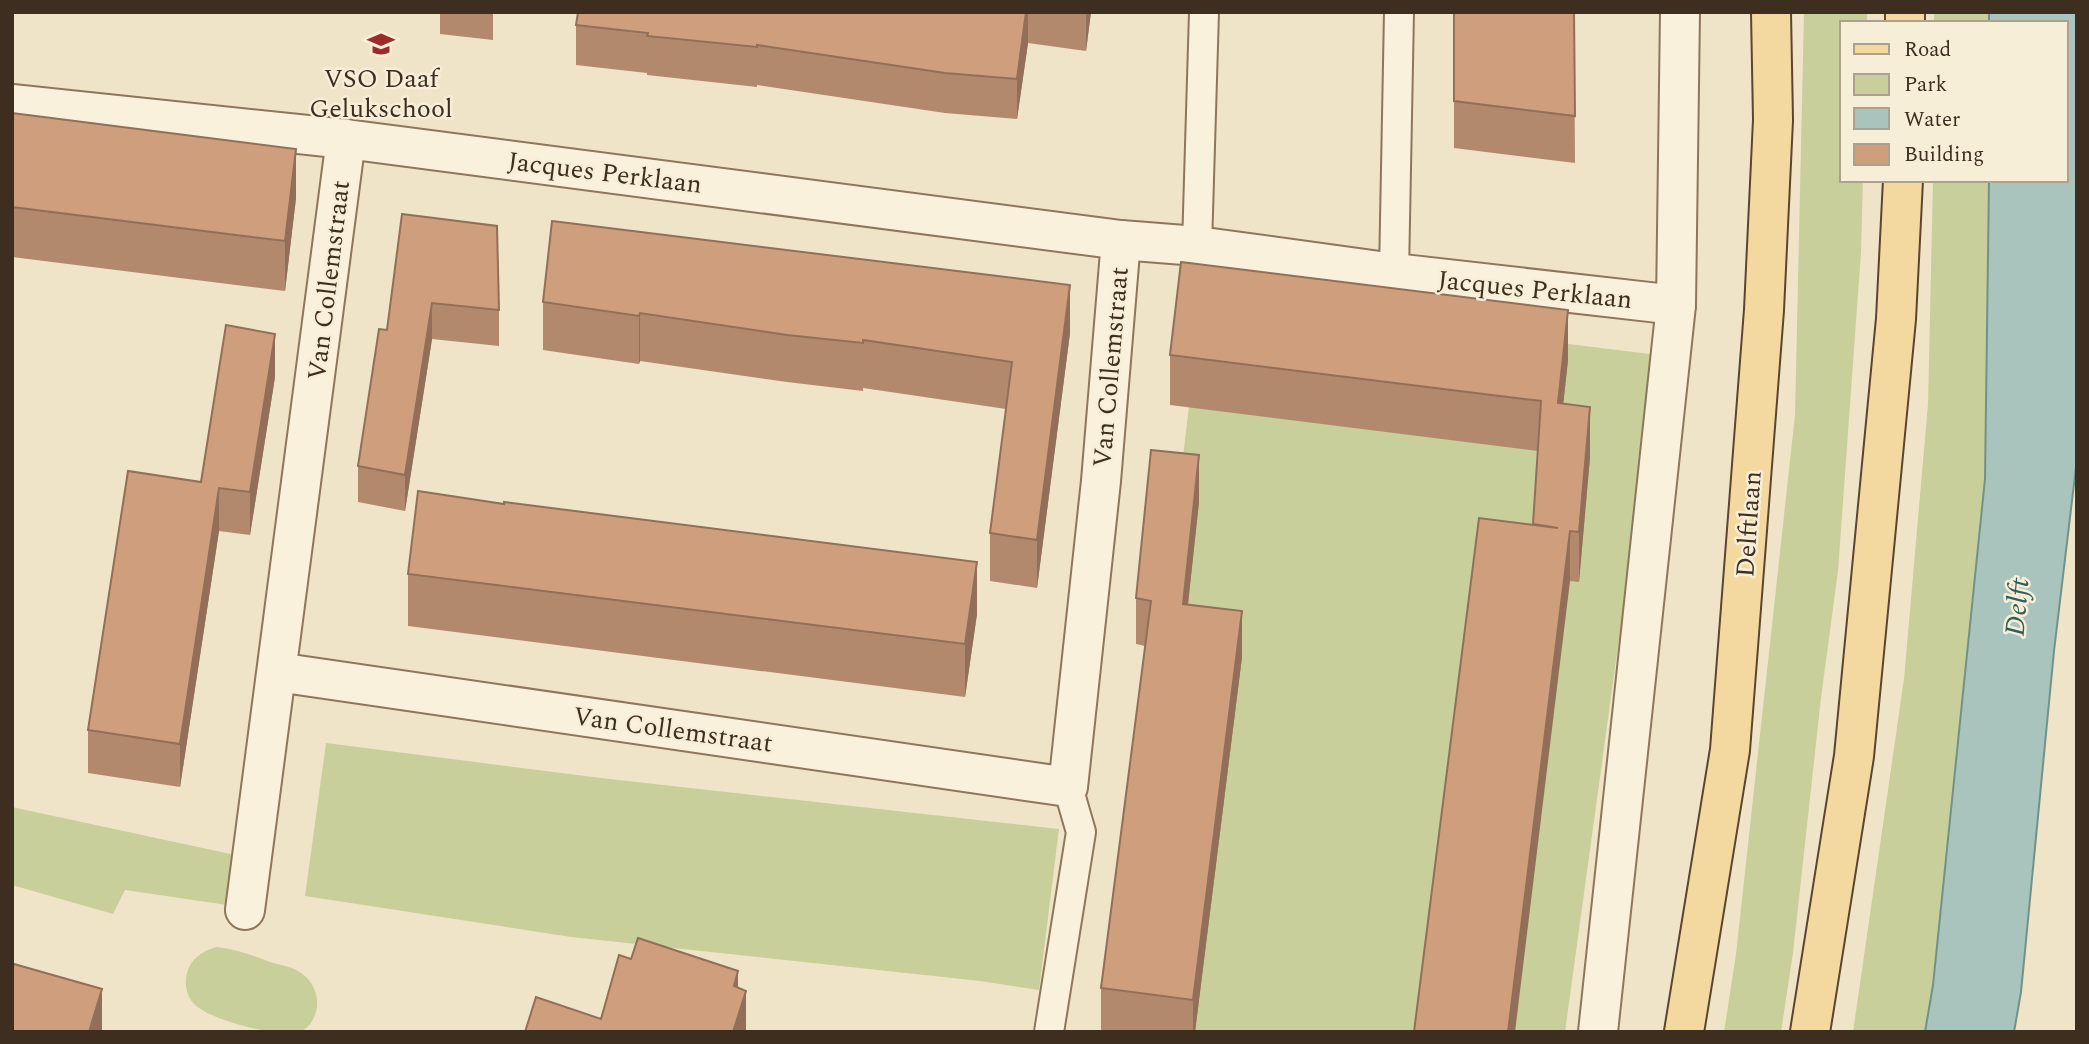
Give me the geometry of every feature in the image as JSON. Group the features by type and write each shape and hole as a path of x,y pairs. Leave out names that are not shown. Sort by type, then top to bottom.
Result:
{"main road":[{"name":"Delftlaan","path":"1684,1032 1730,750 1764,310 1773,120 1771,12"},
{"path":"1810,1032 1854,756 1896,319 1903,182"}],"street":[{"path":"1598,1032 1676,305 1680,12"},
{"name":"Jacques Perklaan","path":"12,104 346,138 1121,240 1197,246 1394,273 1676,305"},
{"name":"Van Collemstraat","path":"245,910 346,138"},
{"name":"Van Collemstraat","path":"277,672 1068,787 1101,481 1121,240"}],"lane":[{"path":"1197,246 1204,12"},
{"path":"1394,273 1399,12"},
{"name":"Van Collemstraat","path":"1050,1025 1081,832 1068,787"}],"green space":[{"path":"1804,12 1867,12 1867,21 1840,21 1840,182 1863,182 1861,253 1838,571 1793,953 1781,1032 1724,1032 1736,954 1795,415"},
{"path":"1934,12 1989,12 1989,21 1934,21"},
{"path":"1933,182 1989,182 1985,479 1933,985 1925,1032 1853,1032 1904,679 1928,404"},
{"path":"1202,299 1658,355 1565,1032 1128,1032 1137,837"},
{"path":"326,743 601,778 1059,829 1039,990 980,981 571,937 305,896"},
{"path":"12,807 240,856 234,906 125,890 113,914 12,885"},
{"path":"216,947 289,967 304,975 313,987 317,1000 310,1024 300,1032 261,1030 214,1016 194,1004 186,986 189,967 200,955"}],"water":[{"name":"Delft","path":"1989,12 2077,12 2077,459 2054,651 2021,992 2014,1032 1925,1032 1933,985 1985,479 1989,182 2068,182 2068,21 1989,21"}],"building":[{"path":"578,12 1026,12 1017,79 945,73 757,45 647,36 648,33 576,25"},
{"path":"1454,12 1574,12 1575,116 1454,101"},
{"path":"12,113 296,149 285,241 12,207"},
{"path":"402,214 497,226 499,310 432,303 405,475 358,466 379,329 387,330"},
{"path":"552,221 1070,285 1037,540 990,533 1012,362 863,340 863,343 787,335 543,302"},
{"path":"1181,262 1568,310 1558,403 1590,407 1579,532 1570,531 1508,1032 1414,1032 1479,518 1558,528 1533,524 1541,401 1170,355"},
{"path":"226,325 275,334 250,492 219,488 180,744 88,730 128,471 201,482"},
{"path":"1151,450 1199,455 1183,604 1242,611 1193,1000 1101,988 1151,601 1136,598"},
{"path":"418,491 977,562 965,644 408,574"},
{"path":"638,938 738,971 734,986 746,991 733,1032 525,1032 536,997 601,1019 619,955 631,959"},
{"path":"14,964 102,989 89,1032 12,1032"}],"place":[{"name":"VSO Daaf Gelukschool","path":"381,44"}]}
